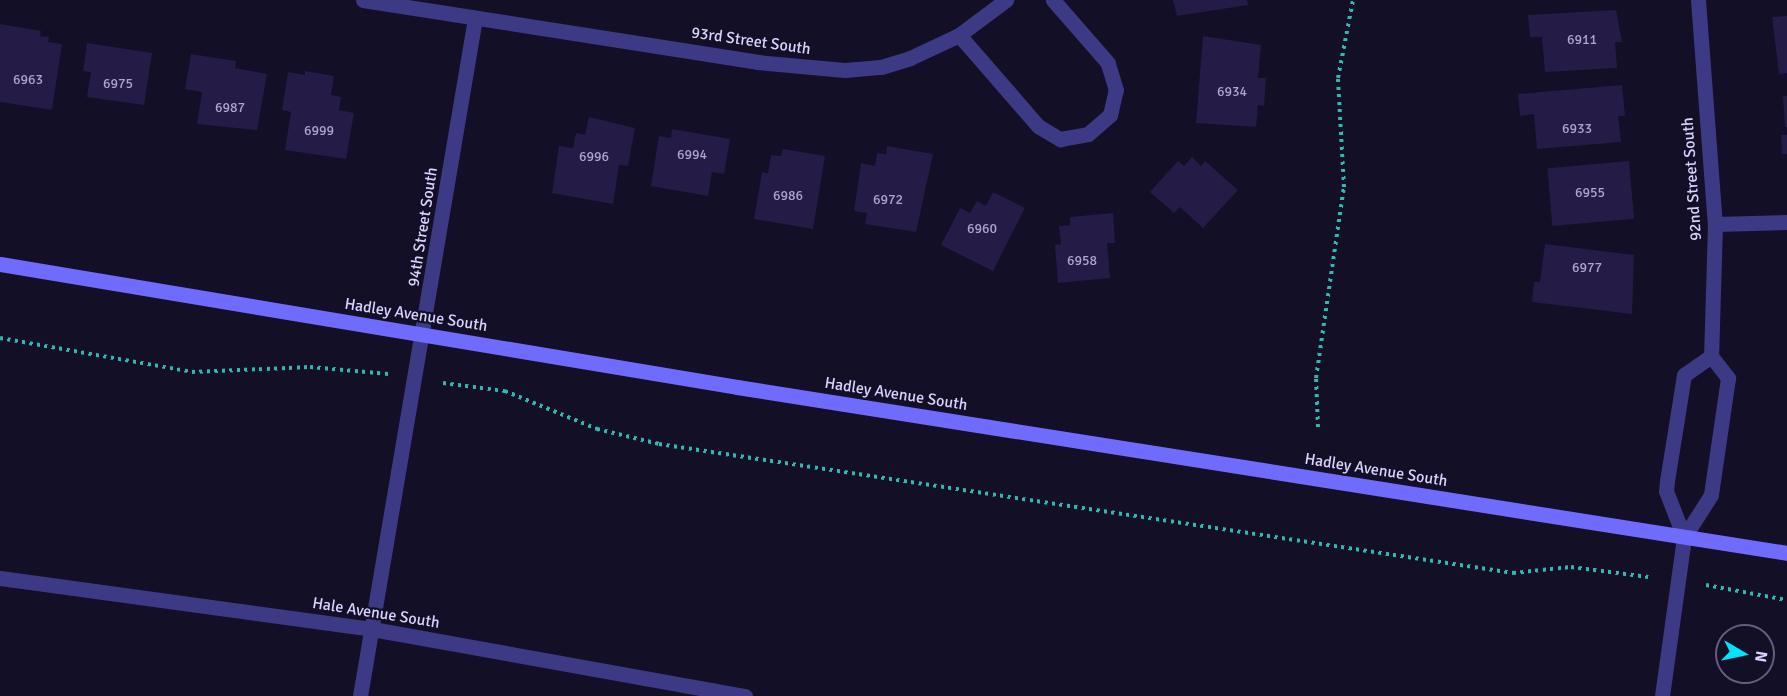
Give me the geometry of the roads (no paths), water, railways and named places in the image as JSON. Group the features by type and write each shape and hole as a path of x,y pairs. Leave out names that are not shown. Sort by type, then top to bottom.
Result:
{"street":[{"path":"363,0 475,18"},
{"name":"93rd Street South","path":"475,18 757,62 845,70 881,67 959,35 1005,0"},
{"path":"959,35 1038,126 1060,139 1088,134 1110,115 1116,90 1108,63 1053,0"},
{"name":"92nd Street South","path":"1698,0 1698,36 1715,224 1711,356"},
{"name":"94th Street South","path":"360,696 475,18"},
{"path":"1715,224 1787,222"},
{"name":"Hadley Avenue South","path":"0,264 1787,553"},
{"path":"1662,696 1684,537 1711,495 1724,411 1728,378 1711,356 1684,375 1667,481 1666,491 1684,537"},
{"name":"Hale Avenue South","path":"0,578 372,629 745,696"}]}
